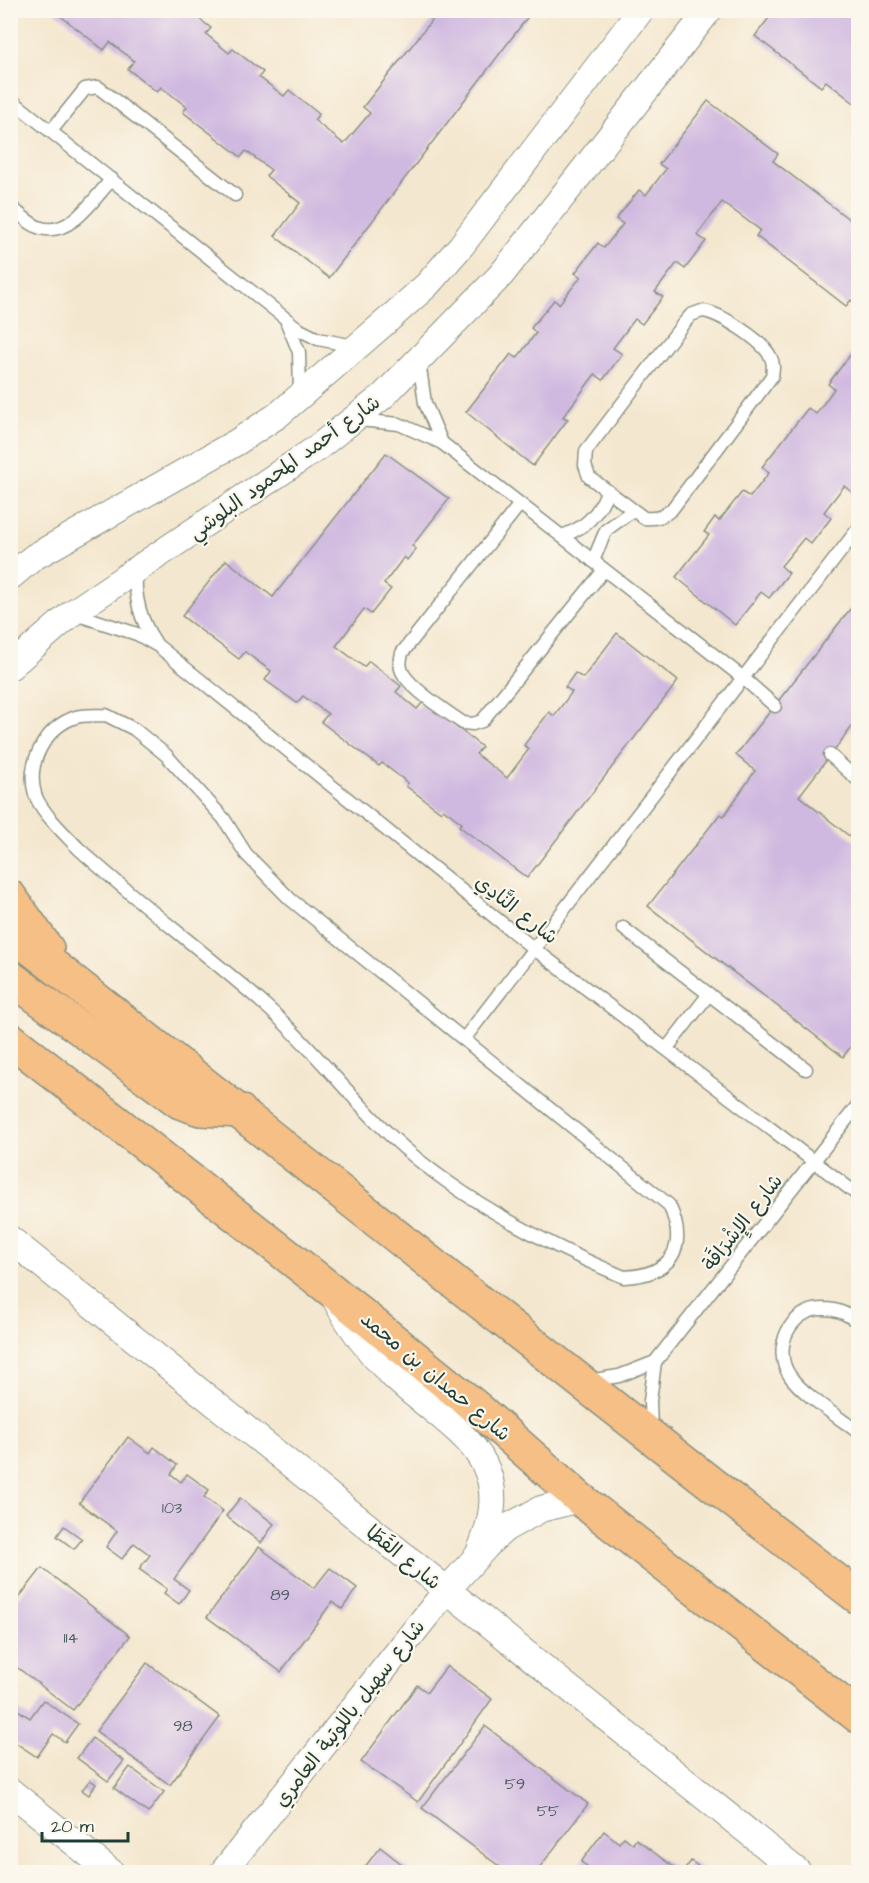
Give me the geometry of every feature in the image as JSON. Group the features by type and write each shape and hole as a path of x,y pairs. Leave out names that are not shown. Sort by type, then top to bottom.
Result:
{"main road":[{"path":"10,897 65,975"},
{"path":"10,932 240,1111 652,1439 858,1598"},
{"path":"10,977 180,1102 200,1109 240,1111"},
{"name":"شارع حمدان بن محمد","path":"10,1039 330,1289 478,1409 580,1499 858,1716"}],"street":[{"path":"10,578 34,557 237,442 278,415 427,285 460,246 641,10"},
{"name":"شارع أحمد المحمود البلوشي","path":"10,667 72,614 352,420 419,361 501,275 709,10"},
{"name":"شارع القَطَا","path":"10,1239 798,1872"},
{"name":"شارع سهيل باللوتية العامري","path":"330,1289 342,1312 373,1355 474,1446 486,1466 493,1488 493,1512 477,1556"},
{"name":"شارع سهيل باللوتية العامري","path":"223,1872 446,1591 477,1556 499,1534 523,1517 560,1502 580,1499"},
{"path":"10,1791 111,1872"}],"lane":[{"path":"51,130 85,89 98,87 235,195"},
{"path":"10,99 283,316 318,339 358,346"},
{"path":"10,206 41,228 55,230 68,225 112,179"},
{"path":"702,311 713,312 723,317 770,355 774,365 772,376 672,509 664,516 654,519 644,518 632,511 589,477 585,465 586,451 691,315 702,311"},
{"path":"283,316 293,334 299,352 300,396"},
{"path":"419,361 425,404 442,443"},
{"path":"352,420 399,424 442,443 742,677 774,706"},
{"path":"561,536 586,525 595,515 607,492"},
{"path":"520,504 402,652 400,664 403,675 411,683 463,723 473,724 482,721 604,570"},
{"path":"593,561 606,530 613,522 632,511"},
{"path":"464,1039 858,530"},
{"name":"شارع النَّادِي","path":"136,571 135,586 140,615 146,629 158,646"},
{"name":"شارع النَّادِي","path":"72,614 137,634 158,646 533,948 858,1195"},
{"path":"106,715 134,729 197,786 224,819 246,854 290,899 464,1039 669,1205 678,1225 677,1247 665,1266 646,1276 624,1277 507,1219 466,1195 427,1167 391,1136 329,1068 265,1005 106,874 52,820 35,794 34,763 48,735 74,717 106,715"},
{"path":"830,755 858,777"},
{"path":"623,928 806,1069"},
{"path":"667,1048 709,994"},
{"name":"شارع الإِشْرَاقَة","path":"655,1362 858,1105"},
{"path":"858,1322 841,1311 822,1308 803,1314 788,1328 782,1343 782,1361 790,1377 858,1432"},
{"path":"580,1382 619,1376 655,1362 650,1401 652,1439"}],"building":[{"path":"53,10 188,10 211,28 206,34 229,53 233,49 263,72 259,77 284,96 289,90 319,114 314,120 344,144 370,113 363,107 436,15 443,20 450,10 533,10 329,278 275,236 300,203 266,176 271,170 246,151 241,157 183,112 187,107 161,87 157,92 128,69 134,61 110,42 104,50"},
{"path":"775,10 858,10 858,106 826,81 821,87 755,36"},
{"path":"708,101 778,154 773,161 858,226 858,306 851,300 846,306 756,236 760,230 722,202 697,235 706,241 685,269 677,263 655,292 663,297 642,324 635,319 613,348 622,354 603,380 595,374 563,417 568,419 533,466 466,412 511,354 517,358 536,333 531,328 554,300 559,304 581,277 575,273 598,243 604,248 623,224 616,219 639,190 646,195 666,169 659,164"},
{"path":"851,354 858,359 858,486 853,493 844,486 824,512 831,518 811,544 804,538 781,566 789,573 769,598 761,592 735,625 676,577 709,535 704,532 715,517 719,521 742,492 750,497 769,473 762,467 808,408 816,414 834,389 828,384"},
{"path":"386,453 449,499 412,546 416,549 407,560 404,557 384,584 391,589 371,614 364,609 336,646 364,667 369,661 401,686 396,692 417,709 424,701 482,747 476,754 507,778 529,749 524,745 549,712 554,716 572,692 565,687 575,673 583,678 617,633 678,681 527,878 459,826 462,823 443,809 441,812 406,786 408,783 382,763 379,766 321,722 328,714 303,696 297,703 265,680 271,671 245,652 239,659 182,616 226,560 273,597"},
{"path":"858,599 858,719 799,796 858,843 858,1037 843,1057 648,906 720,814 724,816 755,771 736,755"},
{"path":"128,1437 150,1453 154,1447 177,1465 171,1474 181,1482 187,1474 209,1490 204,1497 223,1511 174,1579 189,1590 179,1604 164,1593 167,1589 139,1569 150,1555 134,1543 122,1559 106,1547 117,1531 79,1503"},
{"path":"240,1498 274,1524 261,1543 226,1516"},
{"path":"64,1526 82,1539 74,1549 57,1536"},
{"path":"259,1547 314,1588 330,1568 357,1588 342,1609 332,1602 281,1672 207,1617"},
{"path":"42,1568 130,1636 73,1710 10,1662 10,1609"},
{"path":"147,1663 220,1717 170,1785 96,1731"},
{"path":"447,1666 492,1699 418,1802 361,1762 417,1685 427,1692"},
{"path":"43,1700 78,1724 65,1742 53,1734 37,1757 10,1739 10,1705 30,1718"},
{"path":"485,1726 588,1804 536,1872 507,1872 422,1808"},
{"path":"92,1738 124,1761 108,1781 77,1758"},
{"path":"130,1767 164,1792 148,1813 114,1788"},
{"path":"90,1780 96,1784 89,1795 82,1790"},
{"path":"604,1831 619,1843 624,1837 633,1844 636,1839 680,1872 596,1872 581,1862"},
{"path":"380,1847 412,1872 361,1872"},
{"path":"691,1861 706,1872 683,1872"}]}
